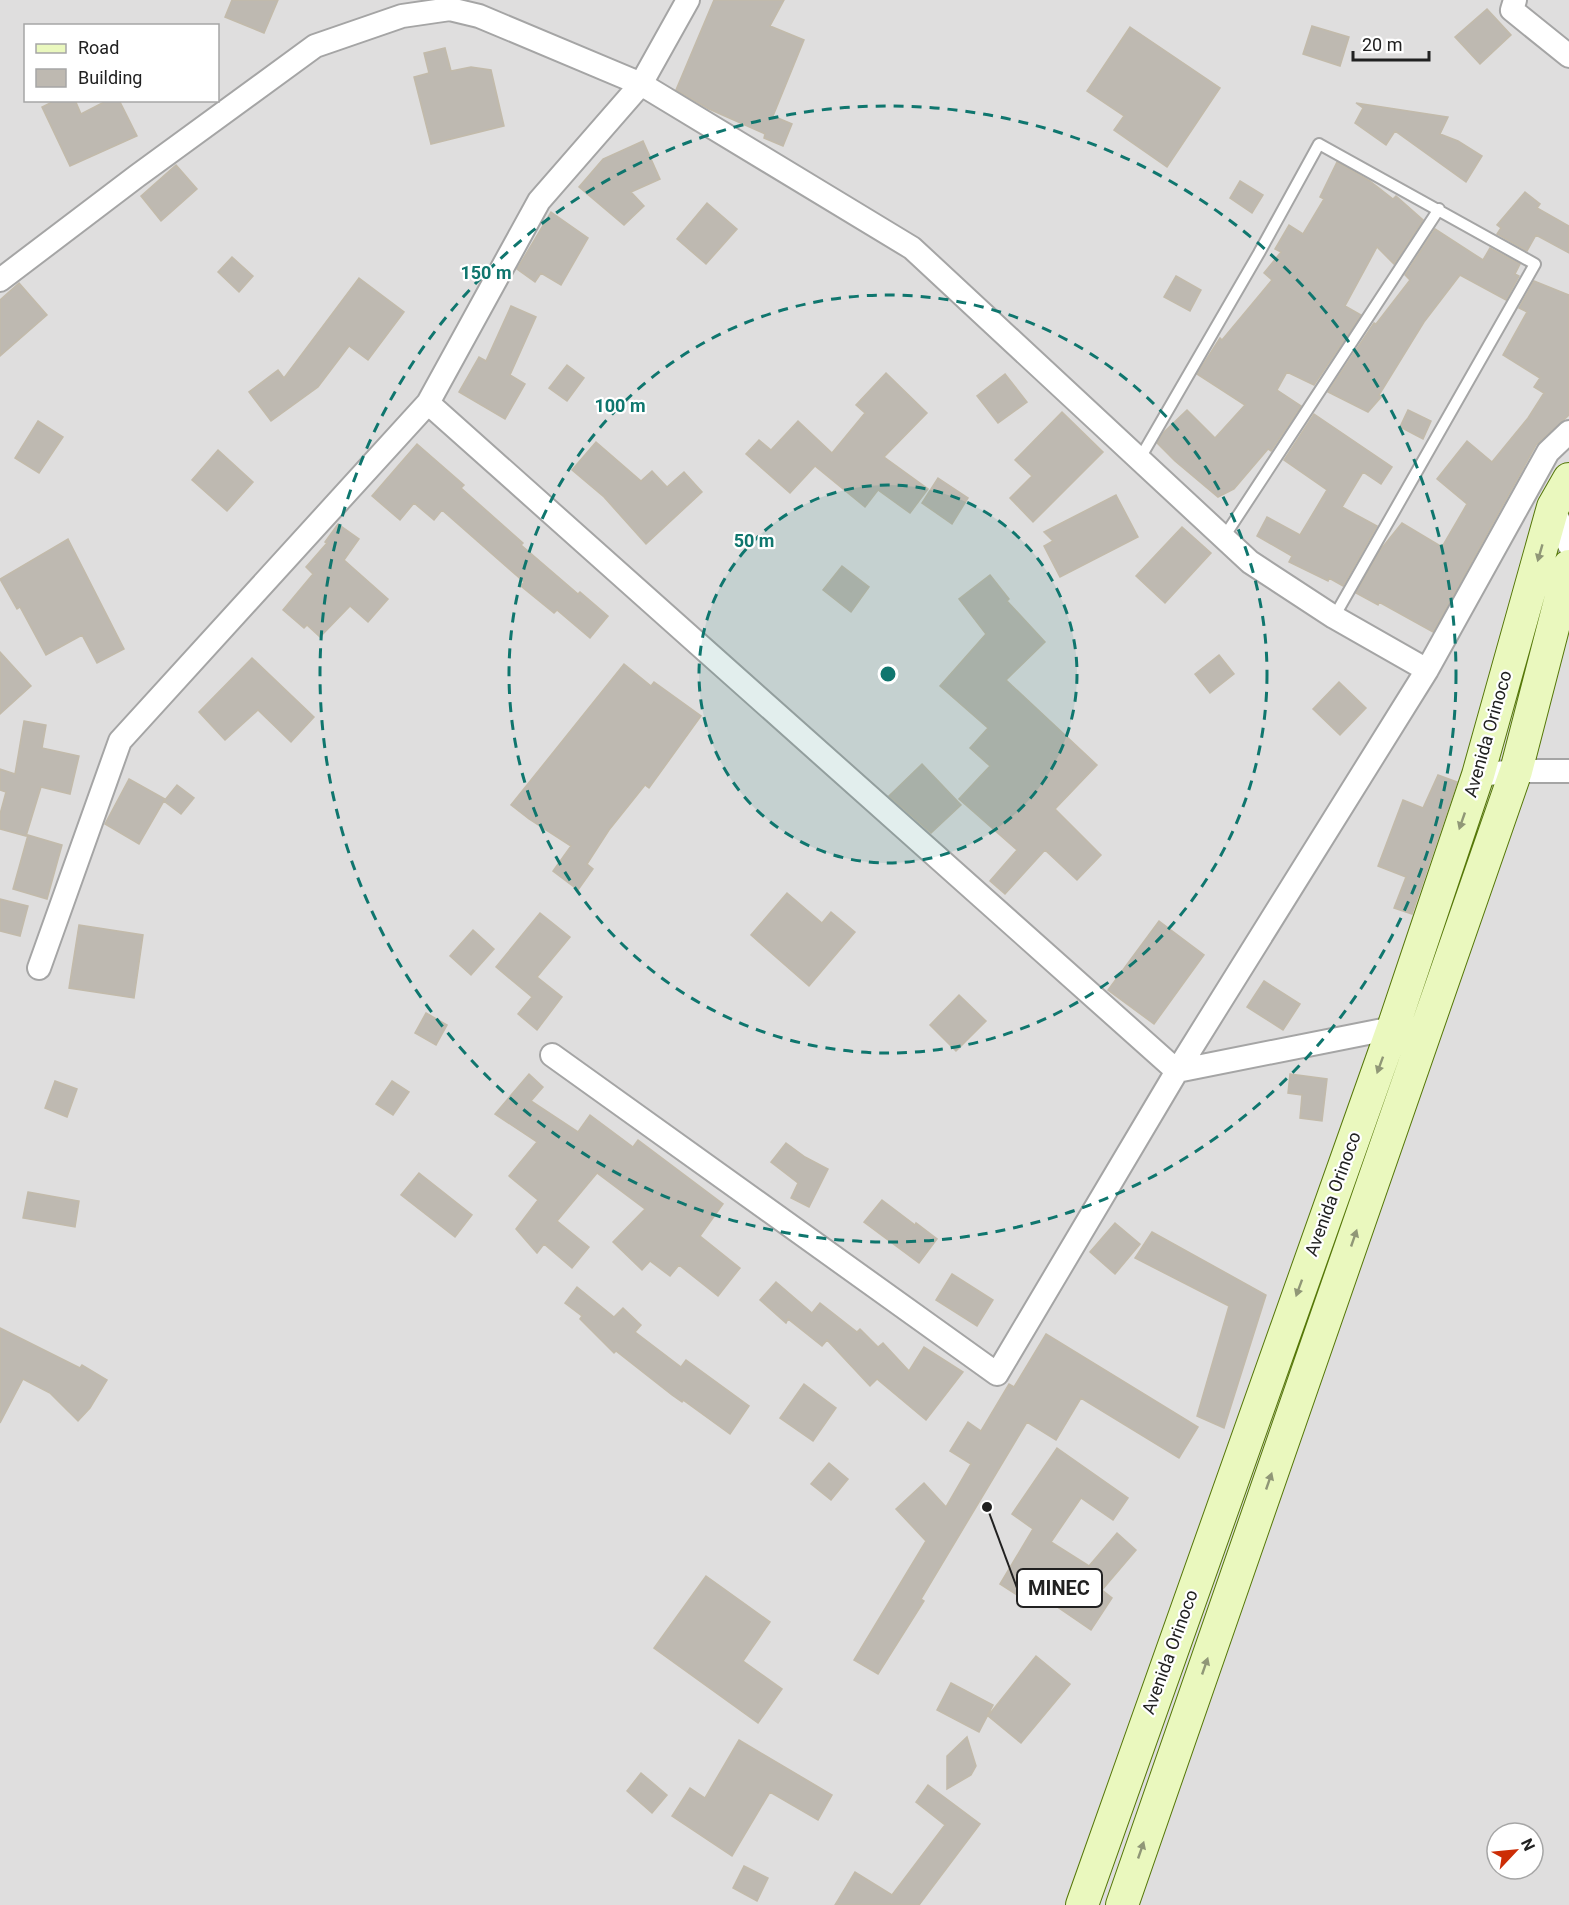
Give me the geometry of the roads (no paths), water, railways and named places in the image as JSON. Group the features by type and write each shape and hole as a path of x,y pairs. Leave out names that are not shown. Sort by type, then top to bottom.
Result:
{"street":[{"path":"39,968 120,741 428,403 539,201 641,84 687,0"},
{"path":"1515,0 1512,10 1569,56"},
{"path":"0,280 315,46 402,16 447,5 479,16 641,84 912,248 1250,562 1334,617 1427,670"},
{"path":"428,403 1177,1071"},
{"path":"552,1055 997,1374 1177,1071 1427,670 1548,452 1569,432"},
{"name":"Avenida Orinoco","path":"1082,1905 1393,1028 1478,775 1553,507 1569,479"},
{"path":"1553,507 1569,545"},
{"name":"Avenida Orinoco","path":"1122,1905 1516,771 1569,566"},
{"path":"1478,775 1516,771 1569,771"},
{"path":"1177,1071 1393,1028"}],"lane":[{"path":"1138,460 1319,144 1535,264 1334,617"},
{"path":"1224,537 1439,209"}],"place":[{"name":"MINEC","path":"987,1507"}]}
